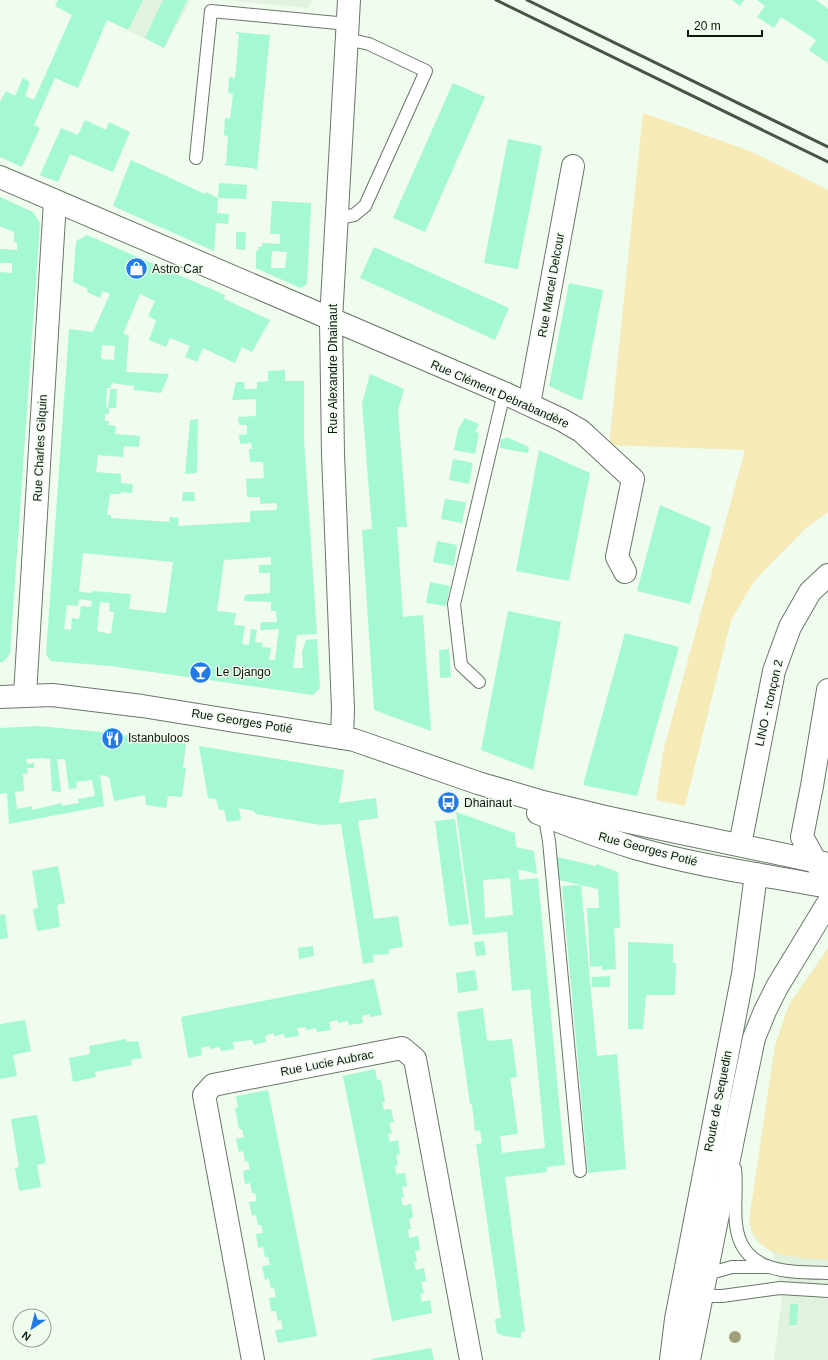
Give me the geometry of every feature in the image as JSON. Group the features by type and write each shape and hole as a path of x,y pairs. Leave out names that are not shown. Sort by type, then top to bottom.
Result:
{"street":[{"name":"Rue Alexandre Dhainaut","path":"342,738 343,709 332,440 331,320 338,218 349,0"},
{"name":"Rue Marcel Delcour","path":"529,404 573,166"},
{"name":"Rue Clément Debrabandère","path":"0,177 504,393 581,431 633,479 617,557 625,572"},
{"name":"Rue Charles Gilquin","path":"25,695 55,201"},
{"name":"LINO - tronçon 2","path":"740,845 774,671 793,621 810,592 828,575"},
{"path":"828,690 802,837 822,863 828,882"},
{"name":"Rue Georges Potié","path":"0,697 25,695 52,696 142,706 342,738 368,744 478,783 543,809 598,836 635,848 679,859 828,888"},
{"name":"Rue Georges Potié","path":"543,809 605,817 822,863"},
{"path":"740,845 756,874"},
{"name":"Route de Sequedin","path":"671,1360 688,1291 743,974 756,874"},
{"name":"Route de Sequedin","path":"689,1360 688,1291 706,1273 750,1054 765,1011 777,987 828,903"},
{"name":"Rue Lucie Aubrac","path":"253,1360 204,1095 213,1085 402,1048 415,1058 471,1360"}],"lane":[{"path":"196,158 211,11 347,31 369,44 426,71 365,206 354,215 338,218"},
{"path":"479,682 461,665 454,604 504,393"},
{"path":"543,809 549,841 580,1171"},
{"path":"734,1134 735,1211 741,1246 750,1256 762,1264 771,1267 800,1272 828,1273"},
{"path":"706,1273 732,1267 771,1267"},
{"path":"688,1291 780,1288 828,1291"}],"shaded area":[{"path":"66,0 191,0 164,48"},
{"path":"222,0 312,0 309,8"},
{"path":"643,113 750,151 828,190 828,512 807,527 755,580 731,620 685,806 656,800 663,752 745,450 609,445"},
{"path":"828,948 828,1360 774,1360 782,1298 773,1253 759,1243 752,1235 749,1221 775,1046 789,1005"},
{"path":"828,948 828,1260 791,1256 769,1250 754,1234 749,1221 775,1046 789,1005"}],"building":[{"path":"58,0 143,0 128,30 107,20 78,88 55,78 34,125 40,128 22,167 0,157 0,102 6,91 15,96 23,78 30,82 25,96 34,100 72,15 55,6"},
{"path":"163,0 187,0 164,48 145,38"},
{"path":"732,0 744,0 740,6"},
{"path":"757,0 816,0 828,9 828,63 809,50 816,40 781,17 774,28 757,17 765,6"},
{"path":"236,32 269,35 270,33 257,170 253,168 224,165 226,163 228,136 224,135 225,118 230,119 233,94 228,93 229,77 235,78 239,34 236,34"},
{"path":"453,83 485,97 425,232 393,218"},
{"path":"85,120 106,130 109,122 130,132 113,172 70,154 58,182 40,175 61,128 78,135"},
{"path":"508,139 542,146 518,269 484,263"},
{"path":"131,160 205,194 206,192 218,198 217,213 229,214 228,224 216,223 214,251 113,206"},
{"path":"219,183 247,185 246,199 218,198"},
{"path":"0,197 33,212 40,223 10,654 3,662 0,662 0,272 12,273 12,263 0,263 0,249 17,250 17,242 14,242 14,232 0,226"},
{"path":"272,201 311,203 307,284 300,288 256,268 256,251 258,251 259,246 262,247 262,243 280,244 280,234 270,234","holes":["272,251 287,252 285,268 271,268"]},
{"path":"236,232 246,232 245,250 236,249"},
{"path":"87,235 225,295 224,299 270,320 252,352 242,347 235,363 203,348 197,362 185,357 190,346 170,338 166,347 149,340 156,320 148,316 155,301 140,294 123,334 129,335 126,372 169,374 161,393 134,390 134,386 111,383 111,388 107,388 106,407 108,408 110,389 117,389 116,408 109,408 109,414 105,414 105,421 109,421 108,425 116,426 115,434 140,436 139,447 124,446 123,457 98,455 96,472 121,474 121,483 133,484 132,493 121,492 121,494 110,494 107,515 111,515 111,518 169,522 170,517 179,518 178,526 250,522 250,511 277,510 277,503 260,504 260,497 247,497 246,479 264,478 263,462 250,462 249,449 252,449 251,443 240,444 239,435 247,434 247,425 239,425 238,417 256,416 256,399 232,400 236,382 244,382 245,389 257,389 257,382 268,381 268,371 285,370 285,381 304,381 304,440 317,634 297,635 293,668 303,668 302,652 306,640 317,639 320,688 313,695 110,666 51,661 46,655 69,329 93,332 110,294 103,291 100,298 87,292 88,289 73,282 76,241","holes":["102,345 115,346 114,360 101,359","83,553 173,562 166,613 129,609 131,594 93,591 93,593 79,592","271,557 271,565 259,565 259,573 270,573 270,593 245,595 244,601 271,602 271,611 276,611 277,622 261,622 260,630 279,629 275,660 269,660 271,648 262,647 263,643 255,642 257,630 251,629 249,645 242,644 245,626 234,625 236,613 217,611 224,560","79,599 92,601 91,607 81,606 79,619 72,618 71,630 64,629 67,605 78,606","100,602 110,603 109,611 114,612 111,634 97,631"]},
{"path":"374,247 509,308 495,340 360,278"},
{"path":"569,283 603,290 582,401 549,386"},
{"path":"370,374 404,389 398,411 407,527 397,527 403,617 423,615 431,731 374,710 362,530 372,529 362,404"},
{"path":"465,418 479,424 475,432 479,433 475,454 454,450 458,429"},
{"path":"198,419 197,473 185,474 190,420"},
{"path":"506,437 529,447 528,453 500,448 501,439 505,439"},
{"path":"539,450 590,473 569,581 516,571"},
{"path":"453,459 473,463 469,484 449,480"},
{"path":"183,492 194,492 195,501 182,501"},
{"path":"445,499 466,502 462,523 441,519"},
{"path":"660,505 711,527 690,604 637,591"},
{"path":"437,541 457,545 454,566 433,562"},
{"path":"430,582 450,586 446,606 426,603"},
{"path":"508,611 561,622 533,770 481,750"},
{"path":"625,633 679,647 637,796 583,785"},
{"path":"449,649 451,677 440,678 439,650"},
{"path":"38,726 102,732 186,744 183,768 186,768 182,797 168,796 166,808 146,805 145,795 114,801 109,777 100,775 104,806 9,824 7,793 0,794 0,728","holes":["26,759 50,759 52,791 61,792 57,759 65,759 69,789 77,788 76,782 92,780 95,796 78,799 79,803 62,806 62,803 32,810 32,806 17,809 15,792 24,791 23,774 28,773 27,768 34,768 34,763 27,764"]},
{"path":"199,746 344,770 339,803 376,798 378,818 358,821 374,919 398,916 403,947 389,949 389,954 373,955 374,962 363,964 341,824 321,825 256,814 254,811 239,808 241,820 227,822 224,810 219,810 216,799 208,798"},
{"path":"456,812 515,833 516,847 534,851 537,874 518,869 519,880 538,878 565,1165 546,1167 547,1172 505,1177 525,1331 521,1332 521,1338 504,1336 497,1333 495,1319 501,1318 476,1144 482,1143 480,1130 475,1131 457,1012 483,1008 487,1041 512,1039 517,1077 510,1078 518,1134 500,1136 502,1153 545,1148 530,989 512,991 507,932 473,935","holes":["510,878 513,915 485,918 483,880"]},
{"path":"455,819 469,924 449,926 435,821"},
{"path":"553,856 596,866 597,864 618,872 620,928 614,928 616,969 602,970 602,966 590,967 587,908 599,908 598,889 555,879"},
{"path":"58,866 65,903 57,905 60,927 37,931 33,909 38,908 32,871"},
{"path":"581,885 597,1056 617,1054 626,1169 588,1173 562,886"},
{"path":"5,914 8,938 0,939 0,915"},
{"path":"484,941 486,955 476,956 474,942"},
{"path":"628,942 673,944 673,963 676,963 675,995 646,995 643,1029 628,1029"},
{"path":"313,946 314,956 299,959 298,948"},
{"path":"475,970 478,990 458,993 456,973"},
{"path":"610,976 610,987 592,987 592,977"},
{"path":"374,979 382,1015 370,1017 370,1014 362,1016 363,1023 349,1025 348,1021 338,1023 337,1020 329,1022 331,1030 317,1032 316,1028 306,1030 306,1027 297,1028 299,1036 285,1038 284,1034 274,1036 273,1033 265,1036 266,1042 254,1045 252,1040 233,1042 234,1049 221,1051 220,1047 210,1049 209,1046 201,1048 202,1055 188,1058 181,1017"},
{"path":"25,1020 31,1051 13,1055 17,1076 0,1079 0,1024"},
{"path":"126,1039 127,1042 138,1041 142,1058 131,1060 132,1065 95,1072 96,1077 73,1082 69,1058 90,1054 89,1046"},
{"path":"375,1069 377,1080 381,1080 385,1102 382,1103 384,1110 391,1109 394,1122 389,1123 392,1133 388,1134 390,1142 398,1140 400,1154 396,1155 398,1165 395,1166 396,1174 405,1173 407,1186 402,1187 404,1197 401,1198 403,1206 411,1204 413,1217 409,1219 411,1229 408,1229 409,1238 418,1236 420,1250 415,1251 417,1261 414,1262 416,1270 424,1268 426,1281 421,1282 424,1293 420,1294 422,1302 430,1300 432,1313 392,1321 343,1076"},
{"path":"268,1090 317,1336 278,1343 275,1330 283,1329 281,1320 278,1321 276,1311 271,1311 269,1298 276,1297 274,1288 271,1289 269,1278 265,1280 262,1266 270,1265 268,1257 265,1257 263,1247 258,1248 256,1234 263,1233 261,1225 258,1225 256,1215 252,1216 249,1202 257,1201 255,1193 252,1193 250,1183 245,1184 243,1171 250,1169 248,1161 245,1162 243,1151 239,1152 236,1139 244,1137 242,1129 239,1129 235,1108 238,1107 236,1096"},
{"path":"37,1115 46,1163 37,1165 41,1187 19,1191 15,1168 19,1167 11,1119"},
{"path":"790,1304 798,1304 797,1325 789,1325"},
{"path":"431,1348 434,1360 372,1360 372,1359"}],"railway":[{"path":"496,0 828,162"},
{"path":"527,0 828,147"}],"place":[{"name":"Astro Car","path":"136,269"},
{"name":"Le Django","path":"201,672"},
{"name":"Istanbuloos","path":"112,738"},
{"name":"Dhainaut","path":"448,803"}]}
